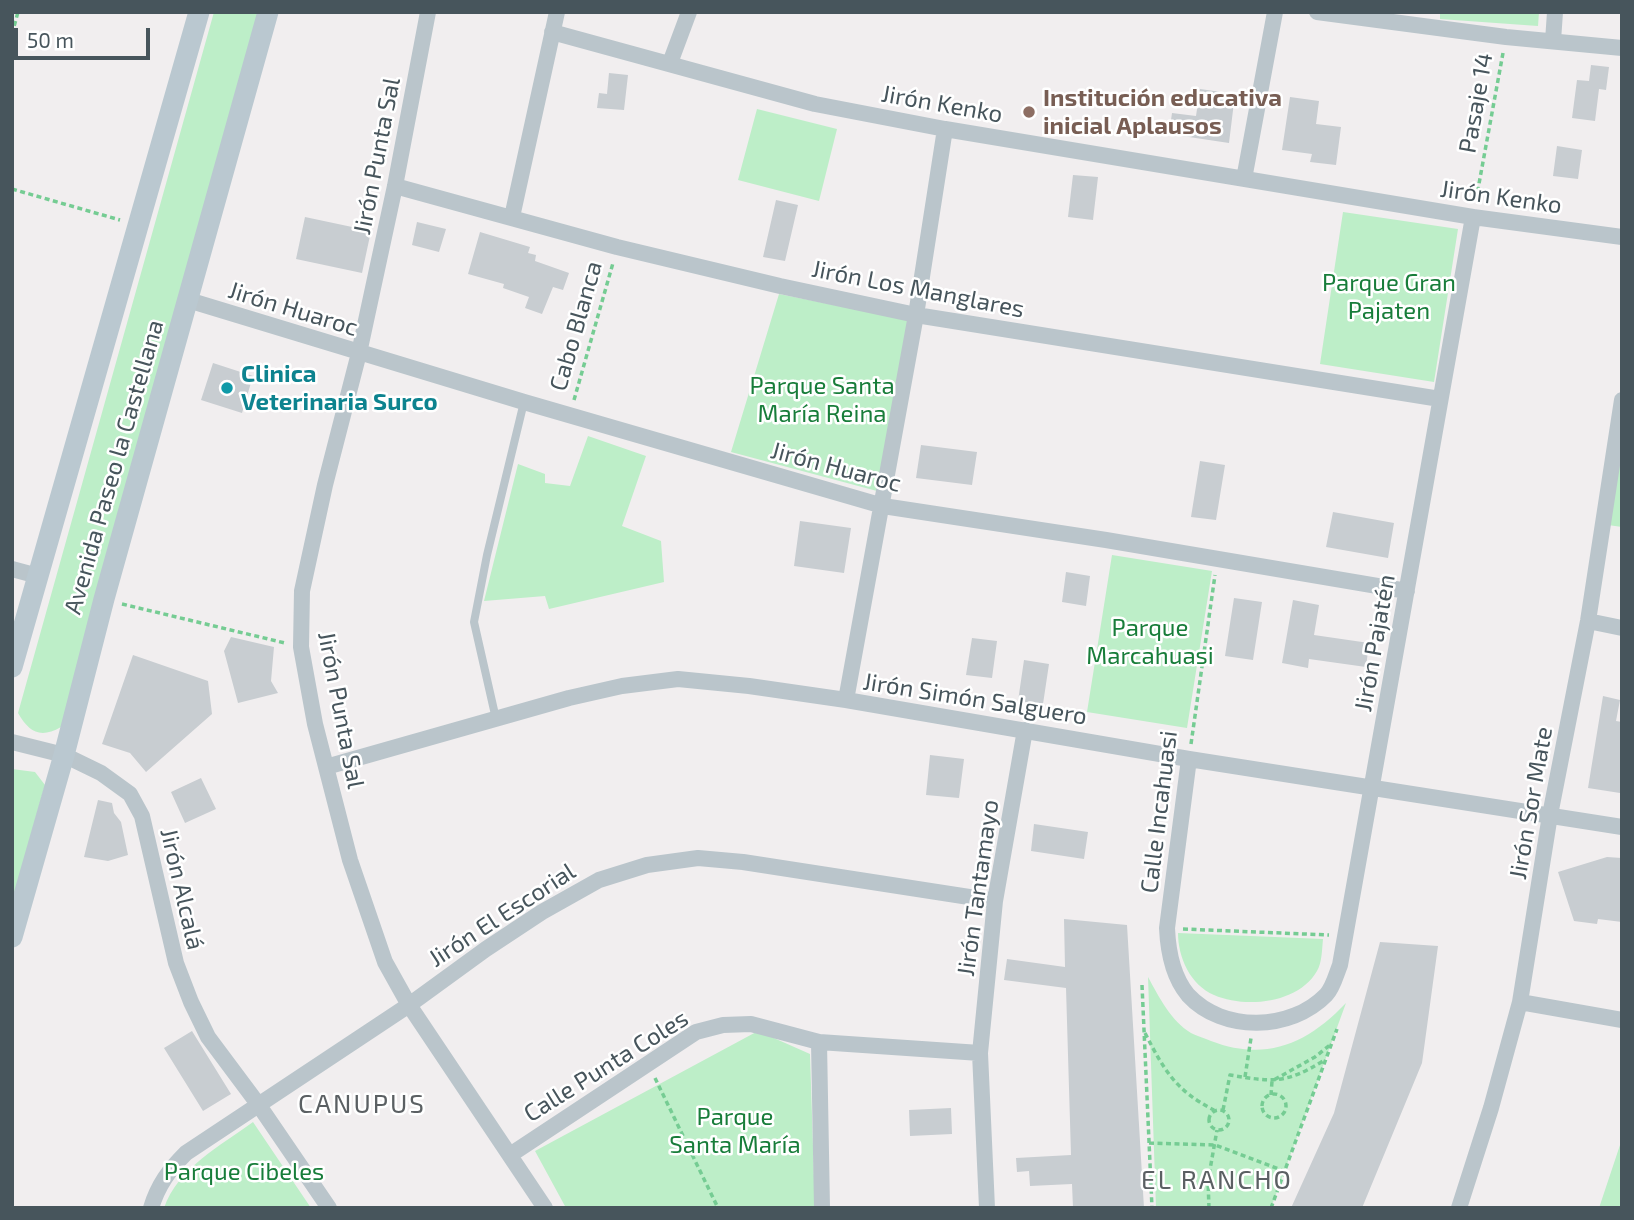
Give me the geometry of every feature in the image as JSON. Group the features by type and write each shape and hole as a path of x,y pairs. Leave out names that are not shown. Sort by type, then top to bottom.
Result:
{"main road":[{"name":"Avenida Paseo la Castellana","path":"12,667 199,12"},
{"name":"Avenida Paseo la Castellana","path":"12,937 268,12"}],"street":[{"name":"Jirón Punta Sal","path":"428,12 395,186 359,353 325,485 302,591 301,647 315,724 350,860 366,914 385,962 409,1005 545,1208"},
{"path":"512,217 557,12"},
{"path":"670,63 689,12"},
{"path":"1244,179 1275,12"},
{"path":"1317,12 1506,37 1622,48"},
{"path":"1553,41 1555,12"},
{"name":"Jirón Kenko","path":"552,32 815,104 1473,217 1622,237"},
{"path":"846,701 916,315 945,128"},
{"name":"Jirón Los Manglares","path":"395,186 617,247 916,315 1440,399"},
{"name":"Jirón Pajatén","path":"1254,1023 1281,1021 1308,1010 1328,993 1340,965 1473,217"},
{"name":"Jirón Huaroc","path":"188,300 524,402 883,506 1407,592"},
{"name":"Jirón Sor Mate","path":"1459,1208 1491,1108 1520,1002 1550,815 1588,621 1622,400"},
{"path":"12,569 38,576"},
{"path":"1588,621 1622,628"},
{"name":"Jirón Simón Salguero","path":"326,767 622,686 678,679 749,686 846,701 1189,759 1622,827"},
{"name":"Jirón Tantamayo","path":"987,1208 980,1053 995,901 1025,730"},
{"name":"Jirón Alcalá","path":"12,742 64,755 101,773 130,793 142,816 167,932 186,989 208,1037 258,1104 329,1208"},
{"name":"Calle Incahuasi","path":"1189,759 1167,929 1168,948 1177,978 1188,994 1206,1009 1217,1014 1254,1023"},
{"name":"Jirón El Escorial","path":"151,1208 168,1171 186,1153 409,1005 486,949 542,912 599,880 647,865 698,858 743,862 995,901"},
{"path":"1520,1002 1622,1020"},
{"name":"Calle Punta Coles","path":"510,1154 696,1032 723,1025 751,1024 820,1042 980,1053"},
{"path":"820,1042 822,1208"}],"lane":[{"path":"496,719 474,622 487,555 524,402"}],"path":[{"path":"12,34 18,12"},
{"name":"Pasaje 14","path":"1473,217 1506,37"},
{"path":"12,189 138,226"},
{"name":"Cabo Blanca","path":"569,415 617,247"},
{"name":"Calle Incahuasi","path":"1189,759 1217,559"},
{"path":"104,599 301,647"},
{"path":"1167,929 1346,936"},
{"path":"1142,985 1152,1208"},
{"path":"1245,1077 1254,1023"},
{"path":"1271,1208 1337,1029"},
{"path":"1144,1031 1161,1066 1178,1086 1194,1099 1214,1110 1223,1110 1229,1116 1225,1128 1212,1128 1209,1122 1214,1110"},
{"path":"1272,1081 1315,1057 1331,1043"},
{"path":"1223,1110 1230,1075 1272,1081 1305,1073 1325,1060"},
{"path":"648,1063 718,1208"},
{"path":"1270,1095 1279,1095 1285,1100 1284,1112 1278,1117 1271,1118 1263,1110 1265,1099 1270,1095 1272,1081"},
{"path":"1209,1208 1208,1181 1217,1130"},
{"path":"1149,1143 1215,1145 1284,1171"}],"green space":[{"path":"214,12 258,12 61,727 47,733 36,732 26,725 18,713"},
{"path":"1440,12 1539,12 1538,26 1440,19"},
{"path":"757,109 837,129 819,201 738,180"},
{"name":"Parque Gran Pajaten","path":"1343,212 1458,229 1434,382 1320,364"},
{"name":"Parque Santa María Reina","path":"779,294 909,320 877,491 731,452"},
{"path":"1622,426 1622,527 1608,525"},
{"path":"588,436 646,456 622,526 661,541 664,582 549,609 545,596 484,601 518,464 545,474 545,483 570,486"},
{"name":"Parque Marcahuasi","path":"1112,555 1212,571 1187,728 1087,712"},
{"path":"12,769 35,772 45,785 12,902"},
{"path":"1178,933 1323,939 1321,960 1309,982 1298,990 1271,1000 1241,1002 1214,995 1198,984 1183,961"},
{"path":"1148,977 1166,1008 1184,1028 1211,1041 1250,1050 1268,1049 1301,1039 1346,1003 1271,1208 1156,1208"},
{"name":"Parque Santa María","path":"758,1031 810,1054 815,1208 566,1208 535,1151"},
{"name":"Parque Cibeles","path":"253,1122 311,1208 164,1208 179,1181 201,1159"},
{"path":"1622,1139 1622,1208 1599,1208"}],"building":[{"path":"1591,65 1609,67 1606,90 1599,89 1595,121 1572,118 1577,80 1589,81"},
{"path":"609,73 628,75 624,110 597,108 599,93 607,94"},
{"path":"1200,89 1235,94 1229,143 1169,134 1172,113 1196,116"},
{"path":"1290,97 1319,101 1316,124 1341,127 1336,165 1310,162 1312,154 1282,150"},
{"path":"1557,146 1582,150 1578,179 1553,176"},
{"path":"1073,175 1098,177 1093,220 1068,217"},
{"path":"776,200 798,205 785,261 763,257"},
{"path":"305,217 371,231 362,273 296,259"},
{"path":"417,222 446,229 439,252 412,245"},
{"path":"480,232 530,247 528,253 536,255 535,261 569,273 563,290 553,287 542,314 525,308 529,297 503,288 504,284 468,274"},
{"name":"Clinica Veterinaria Surco","path":"213,363 253,376 242,413 201,400"},
{"path":"921,445 977,452 972,485 916,478"},
{"path":"1200,461 1225,465 1216,520 1191,517"},
{"path":"1333,512 1394,523 1388,558 1326,547"},
{"path":"800,521 851,528 844,573 794,566"},
{"path":"1066,572 1090,576 1086,606 1062,602"},
{"path":"1234,598 1262,602 1253,660 1225,656"},
{"path":"1293,600 1319,605 1314,635 1369,643 1366,667 1309,659 1308,668 1282,663"},
{"path":"231,637 274,647 271,681 278,693 238,703 224,651"},
{"path":"972,638 997,641 992,678 966,675"},
{"path":"133,655 208,681 212,714 146,772 130,753 102,744"},
{"path":"1024,660 1049,664 1043,704 1018,701"},
{"path":"1603,696 1620,700 1616,721 1622,722 1620,793 1588,788"},
{"path":"930,755 964,759 959,798 926,795"},
{"path":"201,778 216,809 185,823 171,792"},
{"path":"98,800 112,803 114,813 121,822 128,855 108,861 84,857"},
{"path":"1034,824 1088,832 1084,859 1031,851"},
{"path":"1607,857 1622,858 1622,922 1598,919 1597,924 1574,921 1558,872"},
{"path":"1064,919 1127,925 1144,1208 1073,1208 1072,1184 1030,1186 1029,1171 1017,1172 1016,1158 1071,1155 1066,988 1004,980 1007,959 1065,967"},
{"path":"1380,942 1438,946 1422,1063 1362,1208 1291,1208 1334,1113"},
{"path":"192,1031 231,1094 203,1111 164,1048"},
{"path":"951,1108 952,1134 910,1136 909,1110"}],"place":[{"name":"Institución educativa inicial Aplausos","path":"1029,112"},
{"name":"Clinica Veterinaria Surco","path":"227,388"}],"district":[{"name":"CANUPUS","path":"362,1104"},
{"name":"EL RANCHO","path":"1217,1180"}]}
